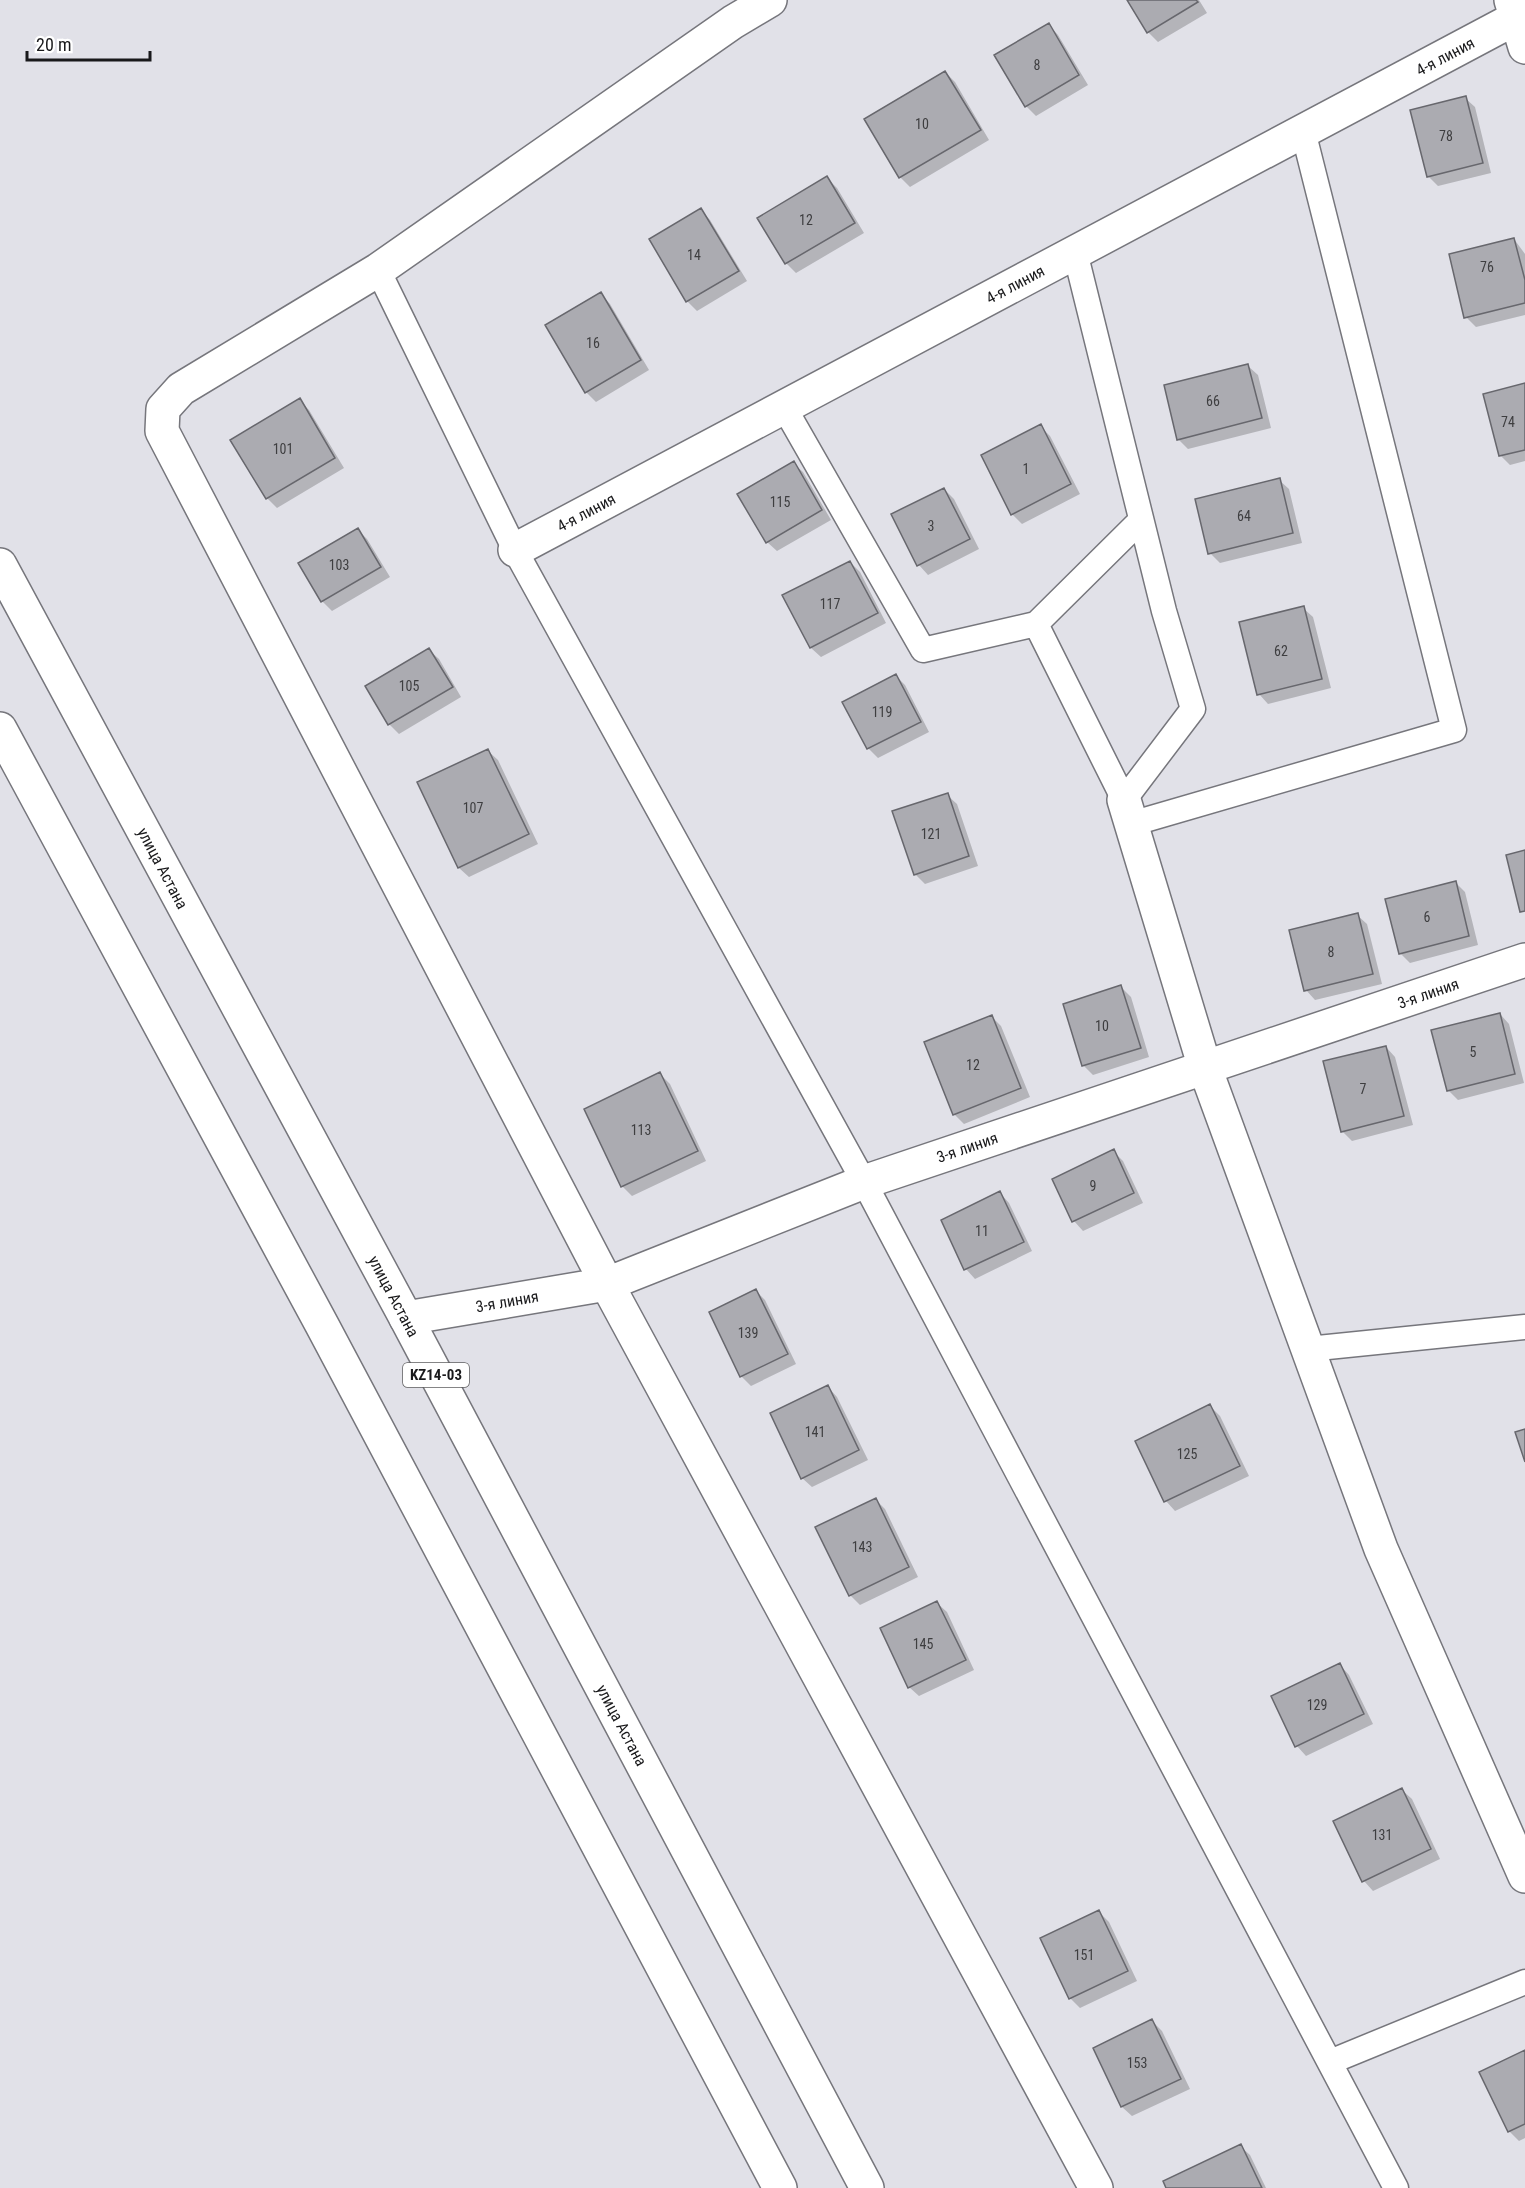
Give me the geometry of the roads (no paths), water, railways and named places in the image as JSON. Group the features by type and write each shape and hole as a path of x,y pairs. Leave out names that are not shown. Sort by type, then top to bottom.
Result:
{"street":[{"path":"770,0 733,22 378,270 182,389 163,409 162,431 607,1284 1096,2188"},
{"name":"4-я линия","path":"515,549 1303,131 1517,22"},
{"name":"улица Астана","path":"0,566 406,1318 867,2188"},
{"path":"0,729 322,1325 780,2188"},
{"path":"1128,812 1205,1068 1381,1549 1525,1876"},
{"name":"3-я линия","path":"406,1318 607,1284 864,1182 1525,960"}],"lane":[{"path":"1128,812 1454,730 1303,131"},
{"path":"1075,252 1164,611 1193,709 1128,812"},
{"path":"378,270 515,549 864,1182 1396,2188"},
{"path":"784,406 922,650 1036,624 1141,520"},
{"path":"1036,624 1128,812"},
{"path":"1308,1349 1525,1327"},
{"path":"1330,2062 1525,1982"}]}
